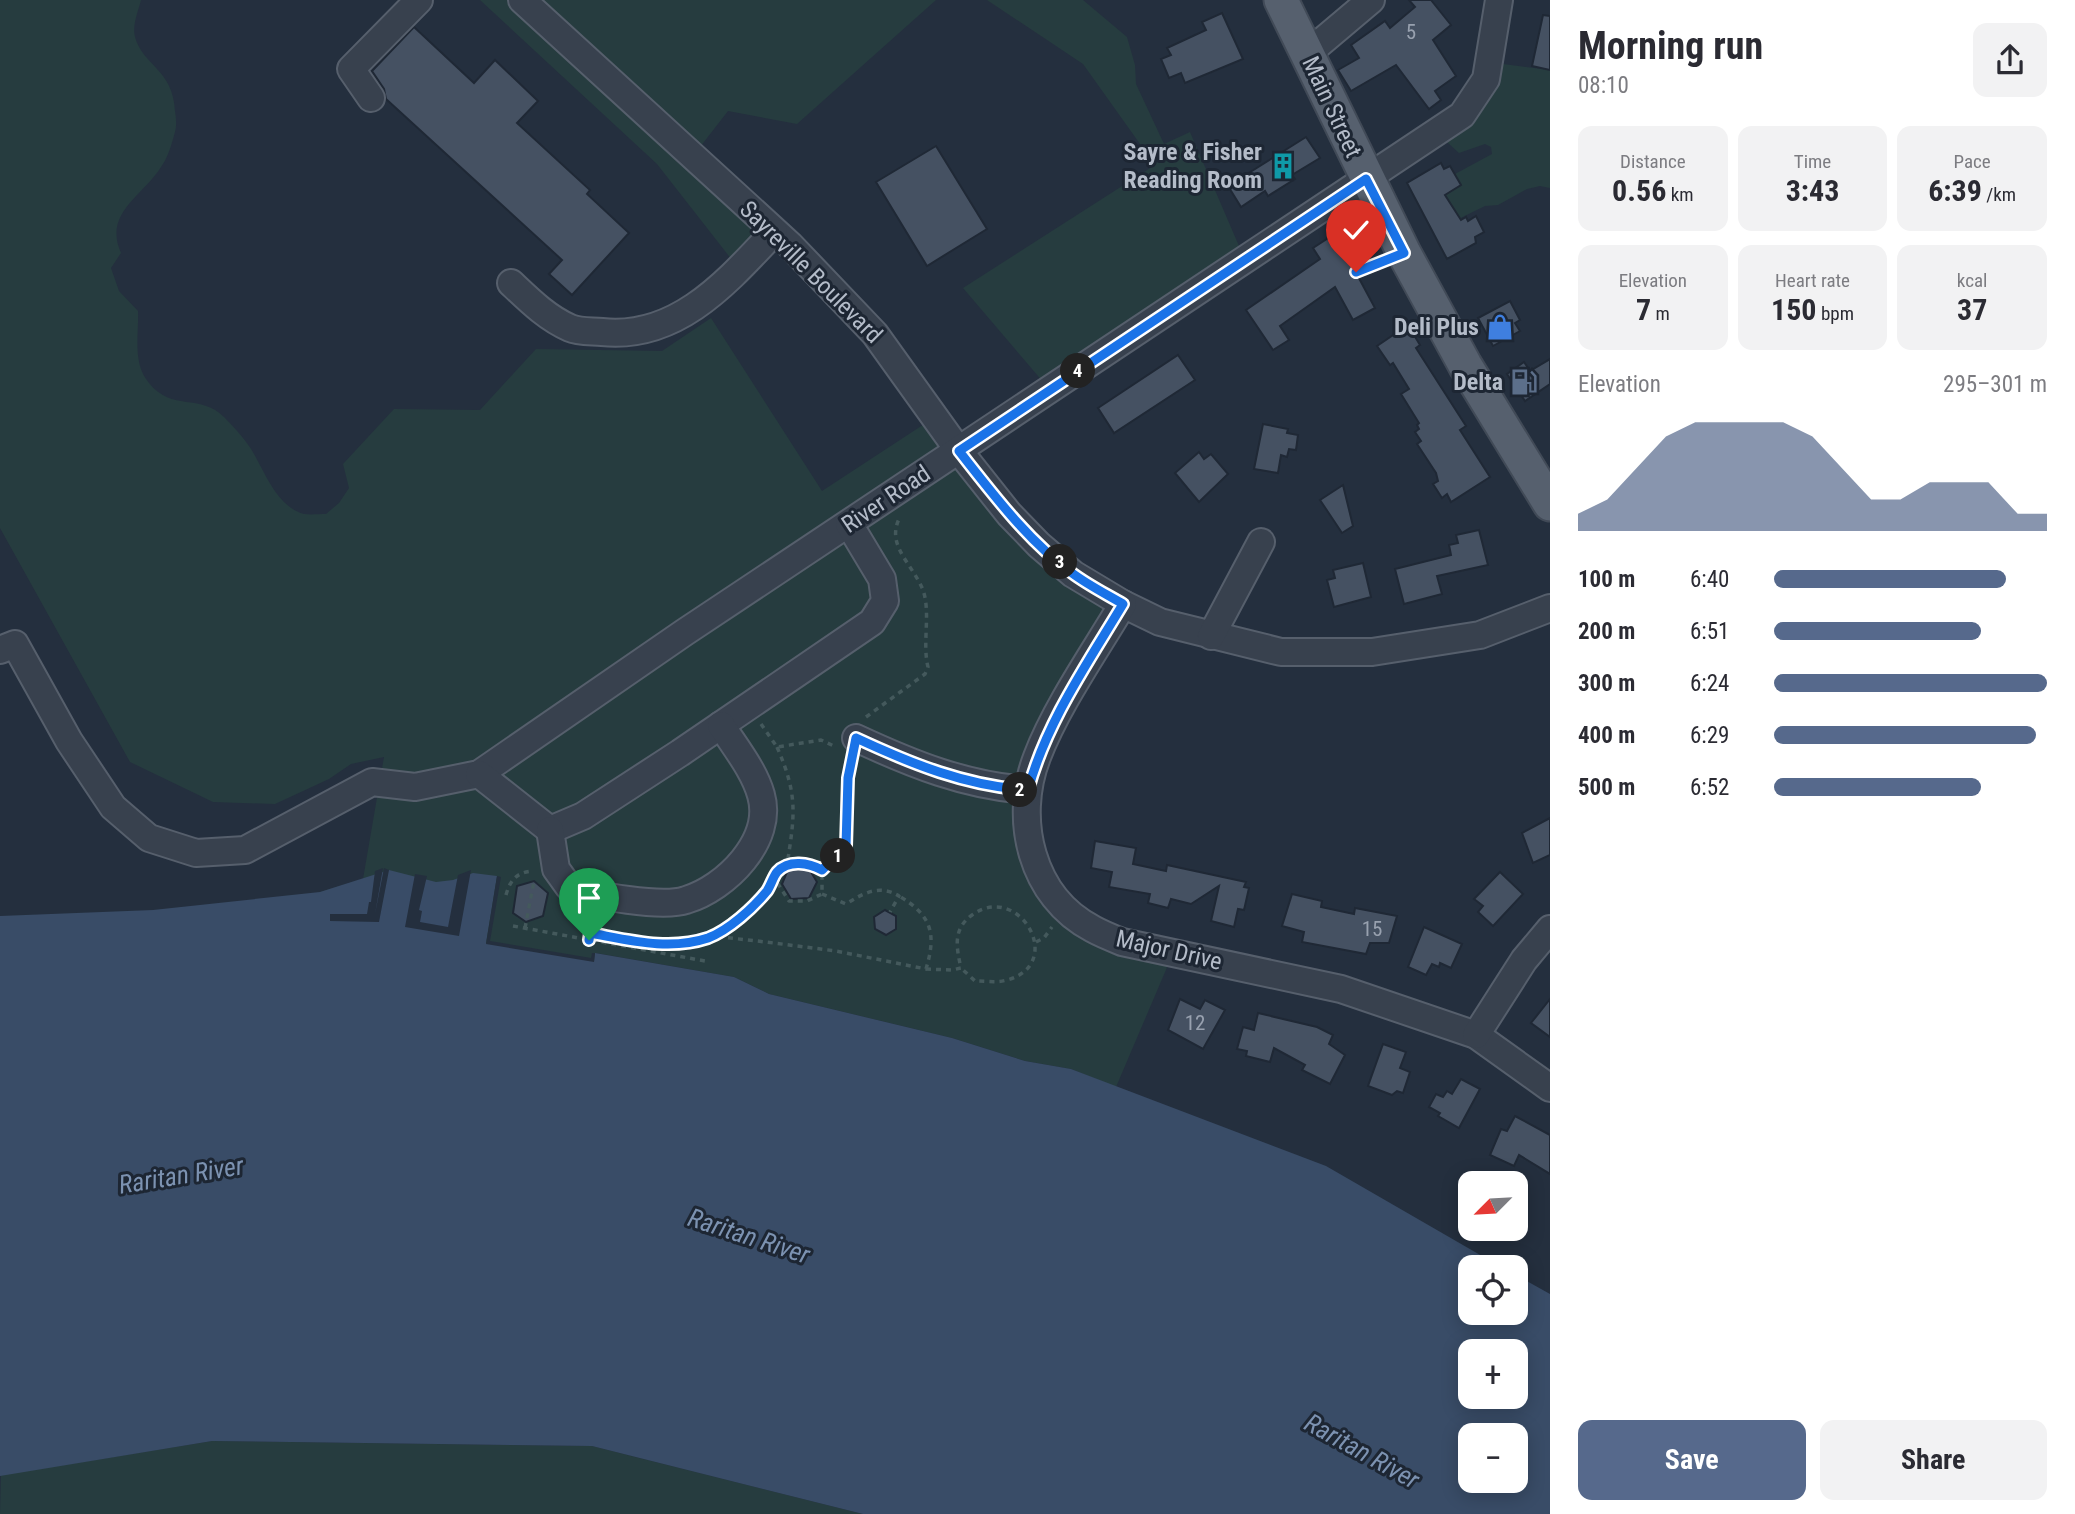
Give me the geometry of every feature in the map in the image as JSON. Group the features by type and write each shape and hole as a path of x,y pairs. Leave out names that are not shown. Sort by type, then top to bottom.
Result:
{"main road":[{"name":"Main Street","path":"1281,0 1404,253 1465,365 1550,504"}],"street":[{"path":"371,98 351,69 419,0"},
{"name":"Sayreville Boulevard","path":"522,0 774,232 875,334 959,451 1009,514 1039,545 1073,574 1123,604 1160,622 1281,652 1372,652 1480,635 1550,608"},
{"path":"1307,54 1371,0"},
{"name":"River Road","path":"479,774 685,632 1462,115 1486,79 1499,0"},
{"path":"511,283 539,309 572,330 621,334 661,327 683,316 739,269 774,232"},
{"path":"550,830 583,816 872,622 885,601 882,579 849,524"},
{"path":"1211,636 1261,542"},
{"name":"Major Drive","path":"1123,604 1071,691 1041,749 1028,790 1028,839 1035,863 1048,887 1065,908 1091,928 1122,942 1342,989 1476,1035 1550,1088"},
{"path":"0,650 15,644 69,741 113,807 149,838 196,853 245,850 372,782 415,787 479,774 550,830 556,869 569,887 662,904 686,900 712,887 733,871 753,847 761,822 762,797 721,725"},
{"path":"853,746 953,778 1028,790"},
{"path":"1476,1035 1524,960 1550,929"}],"path":[{"path":"1352,264 1356,272 1404,253"},
{"path":"822,894 822,870 846,846 853,746 860,722 925,674 928,667 924,593 911,566 894,541 895,527 900,516"},
{"path":"761,724 777,747 790,776 795,807 787,865"},
{"path":"777,747 821,740 853,746"},
{"path":"589,940 590,933 656,944 680,944 712,936 733,923 767,891 778,871 787,865 809,863 822,870"},
{"path":"778,871 778,884 789,901 807,901 822,894 846,904 873,890 887,889 899,896 926,915 930,935 926,969"},
{"path":"506,895 510,883 520,873 542,873"},
{"path":"525,928 534,881"},
{"path":"890,912 899,896"},
{"path":"996,907 1011,910 1026,921 1036,942 1033,961 1020,975 1007,980 975,981 961,968 956,945 961,922 977,911 996,907"},
{"path":"1036,942 1044,939 1054,925"},
{"path":"513,926 705,961"},
{"path":"712,936 836,951 926,969 961,968"}],"green space":[{"path":"0,0 141,0 135,23 135,37 144,55 169,86 176,124 168,155 127,206 117,227 121,253 111,268 119,291 138,311 137,348 140,367 158,392 177,400 205,406 224,417 248,444 280,497 295,510 304,514 326,514 339,503 349,488 343,464 394,409 480,410 536,349 662,351 711,318 822,491 935,417 1009,514 1123,604 1071,691 1025,815 1065,908 1174,951 1116,1087 1071,1069 1025,1061 952,1038 769,994 734,977 596,953 594,962 486,944 320,892 363,879 384,757 351,764 329,779 275,804 213,802 130,762 0,528"},
{"path":"480,0 936,0 797,124 728,111 693,156 774,232 739,269 657,164"},
{"path":"987,0 1083,0 1127,37 1135,65 1136,84 1164,144 1190,132 1245,260 1050,390 963,288 1155,165 1083,64"},
{"path":"1488,62 1550,70 1550,188 1540,186 1527,189 1498,205 1485,206 1432,232 1421,208 1461,186 1455,174 1492,154 1491,147 1485,144 1459,153 1448,143 1448,133"},
{"path":"212,1441 592,1446 863,1514 0,1514 1,1475"}],"water":[{"name":"Raritan River","path":"389,870 436,882 473,873 497,876 486,943 594,961 595,953 734,977 769,994 952,1038 1025,1061 1071,1069 1326,1166 1480,1255 1458,1255 1458,1325 1528,1325 1528,1282 1550,1294 1550,1514 863,1514 592,1446 212,1441 0,1476 0,916 153,910 320,892"}],"pier":[{"path":"383,868 375,914 384,868 389,870 379,922 330,921 330,914 367,914 375,871"},
{"path":"471,870 459,936 405,927 415,874 427,876 419,910 422,911 420,922 448,927 458,875"},
{"path":"497,876 501,877 490,941 591,958 592,953 595,953 594,962 486,944"}],"building":[{"path":"1409,0 1431,0 1451,25 1433,40 1456,76 1435,91 1441,100 1429,109 1396,65 1351,91 1338,70 1359,58 1351,45 1385,21 1390,28 1415,7"},
{"path":"1222,13 1243,59 1185,83 1181,73 1169,78 1161,59 1171,55 1167,48 1206,30 1202,22"},
{"path":"1543,15 1550,16 1550,70 1532,66"},
{"path":"414,27 474,83 495,60 538,101 517,123 590,190 587,194 629,233 572,295 549,274 562,260 386,99 384,89 372,71"},
{"name":"Sayre & Fisher Reading Room","path":"1306,137 1320,158 1292,175 1295,179 1268,196 1265,191 1241,207 1228,186"},
{"path":"936,146 987,229 927,266 876,182"},
{"path":"1441,163 1444,169 1450,166 1461,185 1445,195 1461,220 1466,217 1468,221 1476,216 1484,232 1475,237 1476,243 1447,259 1407,183"},
{"path":"1356,220 1376,252 1353,267 1375,308 1353,320 1335,287 1280,326 1289,340 1273,350 1246,310 1320,259 1313,248"},
{"name":"Deli Plus","path":"1510,301 1520,320 1515,323 1520,331 1493,346 1478,318"},
{"path":"1408,325 1420,345 1416,348 1466,426 1460,430 1490,477 1451,502 1447,494 1442,498 1433,484 1438,481 1436,473 1417,444 1421,441 1415,432 1419,429 1419,423 1401,394 1409,389 1393,363 1390,365 1377,346"},
{"path":"1178,355 1195,380 1114,433 1098,408"},
{"name":"Delta","path":"1550,359 1550,384 1525,401 1507,374 1524,362 1530,371"},
{"path":"1263,424 1288,429 1287,433 1298,435 1296,450 1289,449 1287,457 1281,455 1278,473 1254,469"},
{"path":"1199,452 1204,459 1211,454 1228,474 1199,502 1175,473"},
{"path":"1343,485 1353,526 1342,533 1320,500"},
{"path":"1479,530 1488,565 1437,576 1442,594 1404,604 1395,569 1451,555 1449,545 1458,543 1456,535"},
{"path":"1363,563 1371,597 1334,607 1327,580 1335,578 1333,570"},
{"path":"1550,818 1550,855 1533,863 1522,833"},
{"path":"1095,841 1136,848 1133,864 1166,871 1167,865 1246,882 1244,887 1249,888 1244,910 1238,909 1234,927 1211,921 1219,886 1191,904 1171,899 1168,908 1148,903 1150,894 1109,887 1112,872 1091,868"},
{"path":"789,867 808,867 817,882 809,898 791,899 782,884"},
{"path":"1500,872 1523,894 1493,926 1478,912 1483,906 1474,899"},
{"path":"534,881 548,893 543,916 526,922 513,913 517,886"},
{"path":"1292,894 1322,901 1321,907 1354,914 1355,908 1397,916 1389,943 1370,943 1366,954 1302,942 1304,932 1282,926"},
{"path":"885,910 896,916 896,929 886,935 875,929 874,917"},
{"path":"1424,927 1462,944 1451,968 1440,963 1439,967 1432,964 1426,975 1408,967"},
{"path":"1180,999 1200,1009 1205,1000 1225,1010 1203,1049 1168,1030"},
{"path":"1550,999 1550,1037 1531,1023"},
{"path":"1258,1013 1317,1027 1333,1035 1329,1044 1345,1055 1330,1084 1302,1070 1305,1065 1274,1048 1270,1062 1246,1056 1247,1051 1237,1049 1243,1027 1254,1030"},
{"path":"1383,1044 1406,1052 1400,1068 1410,1072 1403,1093 1397,1091 1392,1095 1368,1086"},
{"path":"1461,1079 1480,1089 1459,1128 1438,1116 1440,1113 1429,1107 1436,1094 1443,1097 1447,1091 1452,1094"},
{"path":"1515,1116 1550,1135 1550,1174 1519,1155 1514,1166 1490,1155 1501,1129 1507,1131"}],"place":[{"name":"Sayre & Fisher Reading Room","path":"1283,166"},
{"name":"Deli Plus","path":"1500,327"},
{"name":"Delta","path":"1524,382"}],"route":[{"path":"589,940 590,933 656,944 697,941 712,936 733,923 767,891 778,871 787,865 809,863 822,870 838,857 846,846 848,778 856,738 905,761 953,778 1028,790 1037,757 1071,691 1123,604 1073,574 1039,545 1009,514 959,451 1366,179 1404,253 1356,272"}]}
